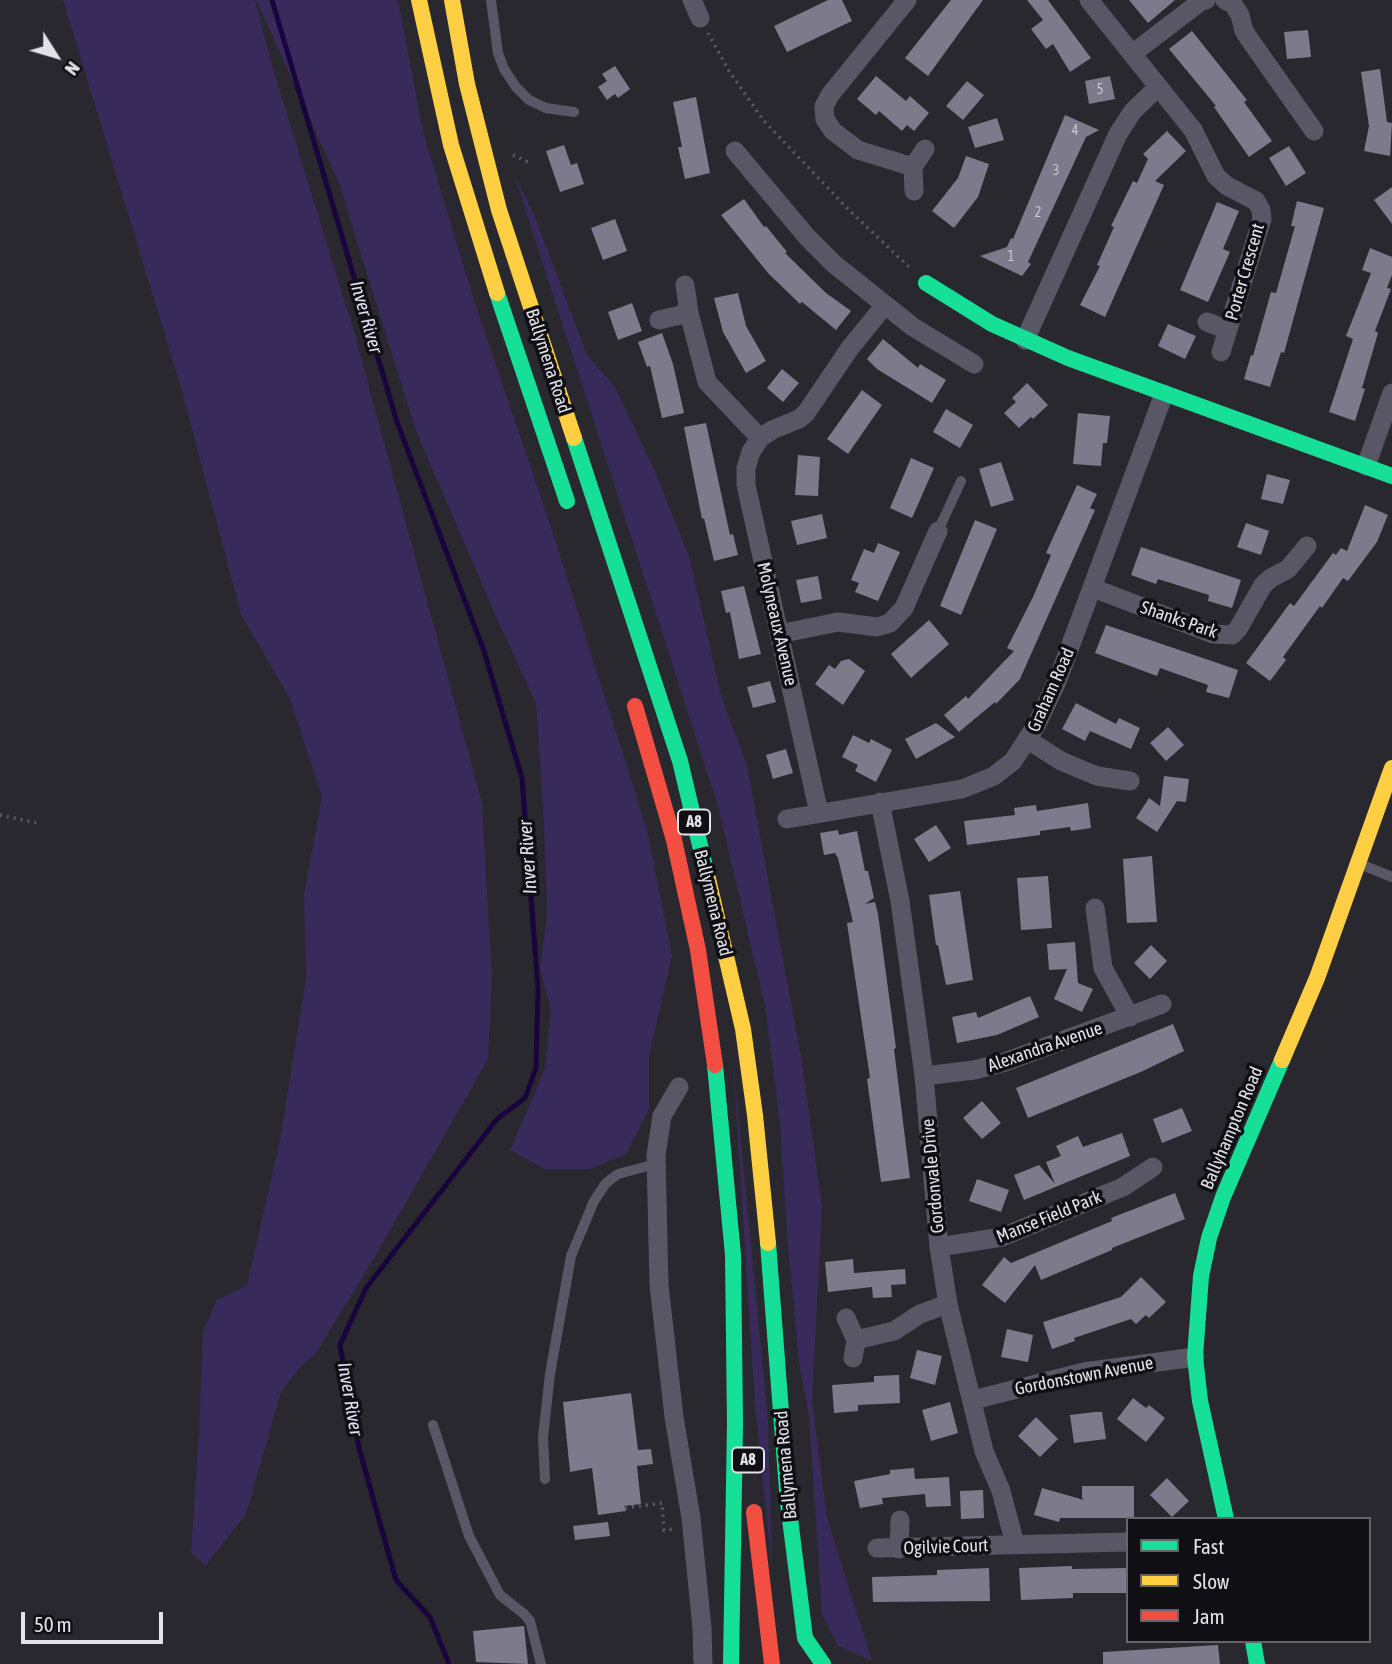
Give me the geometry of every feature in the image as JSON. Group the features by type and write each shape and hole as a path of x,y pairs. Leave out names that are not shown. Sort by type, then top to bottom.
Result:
{"main road":[{"name":"Ballymena Road","path":"419,0 451,145 483,252 570,510"},
{"name":"Ballymena Road","path":"452,0 467,84 499,210 680,761 743,1029 755,1115 789,1503 805,1638 823,1664"},
{"path":"926,283 978,316 1025,340 1164,394 1392,475"},
{"name":"Ballymena Road","path":"631,691 674,840 698,950 713,1049 733,1255 735,1435 726,1662"},
{"name":"Ballyhampton Road","path":"1226,1517 1200,1401 1195,1357 1201,1276 1209,1238 1223,1197 1317,978 1392,768"},
{"name":"A8","path":"733,1255 751,1492 772,1664"},
{"path":"1253,1643 1257,1664"}],"street":[{"path":"907,0 824,106 825,119 832,131 858,150 913,167"},
{"name":"Porter Crescent","path":"1089,0 1193,130 1216,176 1227,186 1256,201 1261,210 1262,219 1221,352"},
{"path":"1132,54 1199,2 1206,0"},
{"path":"1225,0 1233,4 1240,15 1244,31 1314,131"},
{"path":"1025,340 1118,134 1133,111 1157,88"},
{"path":"914,191 913,167 925,149"},
{"path":"738,165 820,250 885,305 928,338 974,364"},
{"path":"685,285 706,382 760,439 772,430 803,417 850,348 885,305"},
{"path":"659,320 689,313"},
{"name":"Porter Crescent","path":"1207,323 1228,330"},
{"path":"1366,466 1392,393"},
{"name":"Graham Road","path":"787,819 948,792 975,785 1003,770 1013,761 1028,740 1058,679 1164,394"},
{"name":"Molyneaux Avenue","path":"760,439 748,459 745,476 819,813"},
{"path":"779,634 838,622 879,627 892,622 904,608 938,531"},
{"name":"Shanks Park","path":"1093,588 1213,634 1232,635 1263,585 1288,569 1307,546"},
{"path":"1028,740 1061,761 1097,776 1130,781"},
{"name":"Gordonvale Drive","path":"880,802 900,901 924,1076 939,1247 948,1304 985,1451 1001,1491 1015,1544"},
{"path":"1095,908 1103,968 1130,1017"},
{"name":"Alexandra Avenue","path":"924,1076 990,1067 1162,1004"},
{"path":"679,1087 662,1116 656,1164 659,1285 674,1417 692,1527 703,1664"},
{"name":"Manse Field Park","path":"939,1247 1002,1237 1123,1187 1153,1167"},
{"path":"846,1318 855,1349 894,1331 920,1314 948,1304"},
{"name":"Gordonstown Avenue","path":"973,1400 1084,1372 1195,1357"},
{"path":"899,1549 900,1520"},
{"name":"Ogilvie Court","path":"877,1548 1126,1542"}],"lane":[{"path":"491,0 498,53 504,69 516,87 529,100 546,108 574,112"},
{"path":"938,531 961,481"},
{"path":"1358,863 1392,877"},
{"path":"545,1479 543,1437 550,1374 571,1256 594,1201 606,1183 618,1174 656,1164"},
{"path":"433,1425 469,1536 500,1595 530,1621 541,1664"}],"path":[{"path":"696,9 729,71 763,120 848,209 926,283"},
{"path":"0,815 37,822"},
{"path":"625,1508 662,1503 664,1530 692,1527"}],"shaded area":[{"path":"63,0 255,0 273,69 354,332 482,803 492,978 488,1059 316,1353 302,1365 281,1392 246,1514 205,1566 191,1552 203,1332 217,1300 247,1285 280,1141 306,979 304,895 322,797 289,697 241,614 182,391"},
{"path":"256,0 398,0 423,132 475,304 548,518 647,830 672,956 649,1055 649,1109 626,1154 590,1169 544,1169 510,1150 545,1069 551,1010 540,967 547,918 536,703 416,431 339,183"},
{"path":"514,174 535,217 587,355 615,387 657,476 689,556 721,695 747,766 802,1062 822,1207 812,1401 827,1518 872,1661 838,1646 822,1614 809,1416 799,1362 780,1123 765,1005 718,806"},
{"path":"733,1059 768,1420 772,1568 755,1404"}],"building":[{"path":"828,0 842,0 852,21 787,52 774,26"},
{"path":"951,0 983,0 928,76 905,58"},
{"path":"1027,0 1048,0 1091,58 1070,72 1053,44 1046,49 1031,29 1043,20"},
{"path":"1129,0 1175,0 1148,23"},
{"path":"1308,30 1311,57 1287,59 1284,32"},
{"path":"1192,31 1247,100 1244,102 1272,141 1249,157 1214,107 1216,106 1169,49"},
{"path":"615,66 630,89 618,98 615,94 607,100 598,87 607,81 602,74"},
{"path":"1380,69 1387,122 1392,123 1390,156 1364,151 1369,126 1361,72"},
{"path":"876,76 906,101 910,96 929,113 914,131 907,125 902,131 879,111 876,115 857,99"},
{"path":"1110,76 1115,99 1089,104 1085,81"},
{"path":"967,81 984,95 963,120 946,106"},
{"path":"696,97 710,173 685,179 673,102"},
{"path":"1065,115 1099,130 1086,137 1028,262 1031,264 1022,276 980,256 1007,247 1011,238 1013,239"},
{"path":"997,118 1004,140 975,148 968,127"},
{"path":"1167,131 1186,151 1155,181 1164,185 1105,317 1080,305 1100,266 1097,265 1114,227 1111,226 1133,181 1137,183 1148,159 1143,154"},
{"path":"564,145 571,165 577,163 584,184 560,192 546,151"},
{"path":"1289,146 1306,173 1286,186 1269,158"},
{"path":"966,156 989,164 978,197 954,228 932,211 958,178"},
{"path":"1392,187 1392,224 1374,200"},
{"path":"744,199 764,227 766,226 787,252 785,253 826,293 851,311 836,330 802,302 800,304 768,273 721,215"},
{"path":"1297,201 1324,208 1284,353 1281,352 1270,387 1244,379 1271,292 1276,293 1295,226 1291,226"},
{"path":"1217,202 1239,211 1223,249 1230,252 1208,302 1180,290"},
{"path":"615,219 627,251 603,260 591,228"},
{"path":"1370,248 1392,257 1392,275 1387,288 1391,289 1375,331 1378,333 1355,421 1329,412 1353,339 1346,336 1371,273 1362,270"},
{"path":"738,293 746,326 766,361 746,373 723,332 714,298"},
{"path":"632,303 642,331 618,340 608,312"},
{"path":"1168,324 1196,336 1185,359 1158,346"},
{"path":"662,333 673,364 684,413 662,418 650,366 647,367 638,342"},
{"path":"883,339 918,368 920,364 946,380 932,403 877,369 867,359"},
{"path":"782,369 799,383 783,402 767,388"},
{"path":"1027,383 1048,405 1019,428 1004,413 1016,402 1012,398"},
{"path":"862,390 882,405 848,454 827,439"},
{"path":"946,409 973,425 960,448 933,432"},
{"path":"1078,413 1110,416 1107,443 1103,443 1101,466 1073,464"},
{"path":"706,423 730,535 733,534 738,555 714,561 704,518 702,519 684,427"},
{"path":"798,455 820,457 818,496 795,495"},
{"path":"911,458 934,468 912,518 890,508"},
{"path":"1001,462 1014,500 991,507 979,469"},
{"path":"1267,474 1290,480 1283,504 1261,499"},
{"path":"1077,485 1097,494 1090,508 1095,510 1020,679 996,704 995,702 959,732 944,715 966,696 968,699 1014,651 1007,648 1033,597 1051,555 1046,553"},
{"path":"1365,505 1388,515 1377,542 1348,581 1343,578 1322,608 1320,606 1283,657 1286,660 1270,681 1246,663 1290,603 1294,606 1333,553 1336,555 1341,548 1347,551"},
{"path":"822,514 827,538 797,545 791,521"},
{"path":"975,520 997,529 961,615 940,606"},
{"path":"1246,523 1269,531 1261,555 1237,547"},
{"path":"878,543 900,552 878,601 855,592 859,583 851,580 864,549 874,553"},
{"path":"1141,547 1241,580 1232,608 1208,601 1209,595 1158,579 1156,584 1131,575"},
{"path":"818,576 822,599 801,603 796,580"},
{"path":"744,586 761,654 739,659 730,612 726,613 721,591"},
{"path":"929,620 949,644 911,678 891,654"},
{"path":"1106,625 1238,670 1229,698 1206,692 1208,685 1160,668 1157,676 1095,653"},
{"path":"849,659 865,671 843,705 815,684 829,665 835,669 841,661"},
{"path":"770,681 776,702 753,708 747,687"},
{"path":"1076,703 1116,724 1119,718 1140,728 1131,749 1090,731 1085,741 1062,729"},
{"path":"936,723 955,737 916,759 905,739"},
{"path":"1168,727 1184,745 1166,761 1150,743"},
{"path":"853,735 869,743 871,739 892,750 876,782 855,771 858,765 842,757"},
{"path":"786,749 793,773 773,779 766,755"},
{"path":"1164,776 1189,779 1186,802 1177,801 1157,832 1136,818 1149,798 1160,806"},
{"path":"1088,803 1091,828 1071,831 1070,827 1040,831 1040,835 967,845 964,821 1015,815 1014,808 1036,805 1037,811"},
{"path":"936,825 951,848 929,862 914,839"},
{"path":"838,830 839,835 857,831 874,898 865,904 875,902 878,914 910,1178 881,1182 867,1079 870,1078 847,923 853,922 838,858 835,853 824,855 820,833"},
{"path":"1152,856 1157,922 1127,923 1123,859"},
{"path":"1048,876 1052,928 1021,930 1017,878"},
{"path":"960,891 973,980 946,985 936,945 929,895"},
{"path":"1075,942 1078,983 1093,989 1082,1012 1054,999 1067,969 1049,970 1047,944"},
{"path":"1151,945 1167,961 1150,979 1134,963"},
{"path":"1030,996 1039,1017 997,1035 957,1043 952,1017 976,1012 978,1018"},
{"path":"1173,1024 1184,1051 1143,1071 1028,1118 1016,1088"},
{"path":"982,1101 1001,1123 982,1139 963,1118"},
{"path":"1182,1108 1192,1131 1162,1143 1153,1119"},
{"path":"1122,1133 1130,1156 1024,1200 1014,1175 1039,1165 1055,1184 1046,1162 1061,1156 1056,1146 1078,1136 1083,1147"},
{"path":"977,1179 1009,1190 1001,1212 969,1201"},
{"path":"1175,1193 1185,1219 1041,1280 1035,1265 1005,1303 982,1285 1004,1257 1011,1263 1112,1221 1111,1218"},
{"path":"853,1259 854,1273 905,1269 906,1284 891,1285 892,1297 873,1298 872,1287 828,1292 825,1262"},
{"path":"1141,1277 1166,1302 1149,1318 1146,1315 1136,1324 1131,1319 1074,1338 1075,1341 1052,1349 1043,1322 1121,1297"},
{"path":"1007,1329 1033,1335 1028,1362 1001,1357"},
{"path":"917,1350 942,1356 935,1385 910,1378"},
{"path":"899,1375 900,1403 858,1405 858,1411 834,1413 832,1385 874,1382 874,1376"},
{"path":"631,1393 638,1450 651,1449 653,1464 637,1466 641,1504 624,1506 626,1511 598,1515 592,1468 570,1472 563,1402"},
{"path":"1133,1398 1146,1408 1149,1405 1165,1418 1146,1442 1117,1419"},
{"path":"950,1402 958,1433 931,1441 922,1410"},
{"path":"1102,1412 1106,1439 1074,1443 1070,1415"},
{"path":"1036,1417 1058,1439 1040,1457 1018,1436"},
{"path":"914,1468 915,1479 949,1477 951,1506 926,1507 925,1494 882,1498 883,1504 860,1508 854,1481 890,1474 890,1470"},
{"path":"1167,1478 1189,1501 1172,1517 1150,1495"},
{"path":"1082,1486 1134,1486 1134,1517 1060,1518 1059,1522 1034,1515 1042,1488 1084,1500"},
{"path":"983,1490 984,1518 961,1519 960,1491"},
{"path":"608,1522 610,1536 575,1540 573,1526"},
{"path":"1072,1566 1072,1569 1126,1568 1126,1593 1073,1593 1073,1598 1021,1600 1019,1568"},
{"path":"989,1568 990,1601 873,1602 872,1577 937,1575 937,1570"},
{"path":"524,1626 528,1664 476,1662 473,1631"},
{"path":"1218,1645 1220,1664 1103,1664 1103,1652"}],"waterway":[{"name":"Inver River","path":"272,0 397,422 484,651 522,778 538,989 536,1068 525,1098 497,1119 366,1288 340,1345 359,1448 396,1580 430,1617 449,1664"}],"traffic: fast":[{"path":"926,283 992,324 1068,358 1392,476"},
{"path":"497,293 567,501"},
{"path":"574,438 680,761 708,879"},
{"path":"1226,1517 1200,1401 1195,1357 1201,1276 1209,1238 1223,1197 1282,1060"},
{"path":"715,1065 733,1255 735,1424 731,1664"},
{"path":"768,1243 788,1503 805,1638 823,1664"},
{"path":"1253,1643 1257,1664"}],"traffic: slow":[{"path":"419,0 451,145 497,293"},
{"path":"452,0 467,84 499,210 574,438"},
{"path":"1282,1060 1317,978 1392,768"},
{"path":"708,879 743,1029 768,1243"}],"traffic: jam":[{"path":"635,706 674,840 698,950 715,1065"},
{"path":"754,1512 772,1664"}]}
